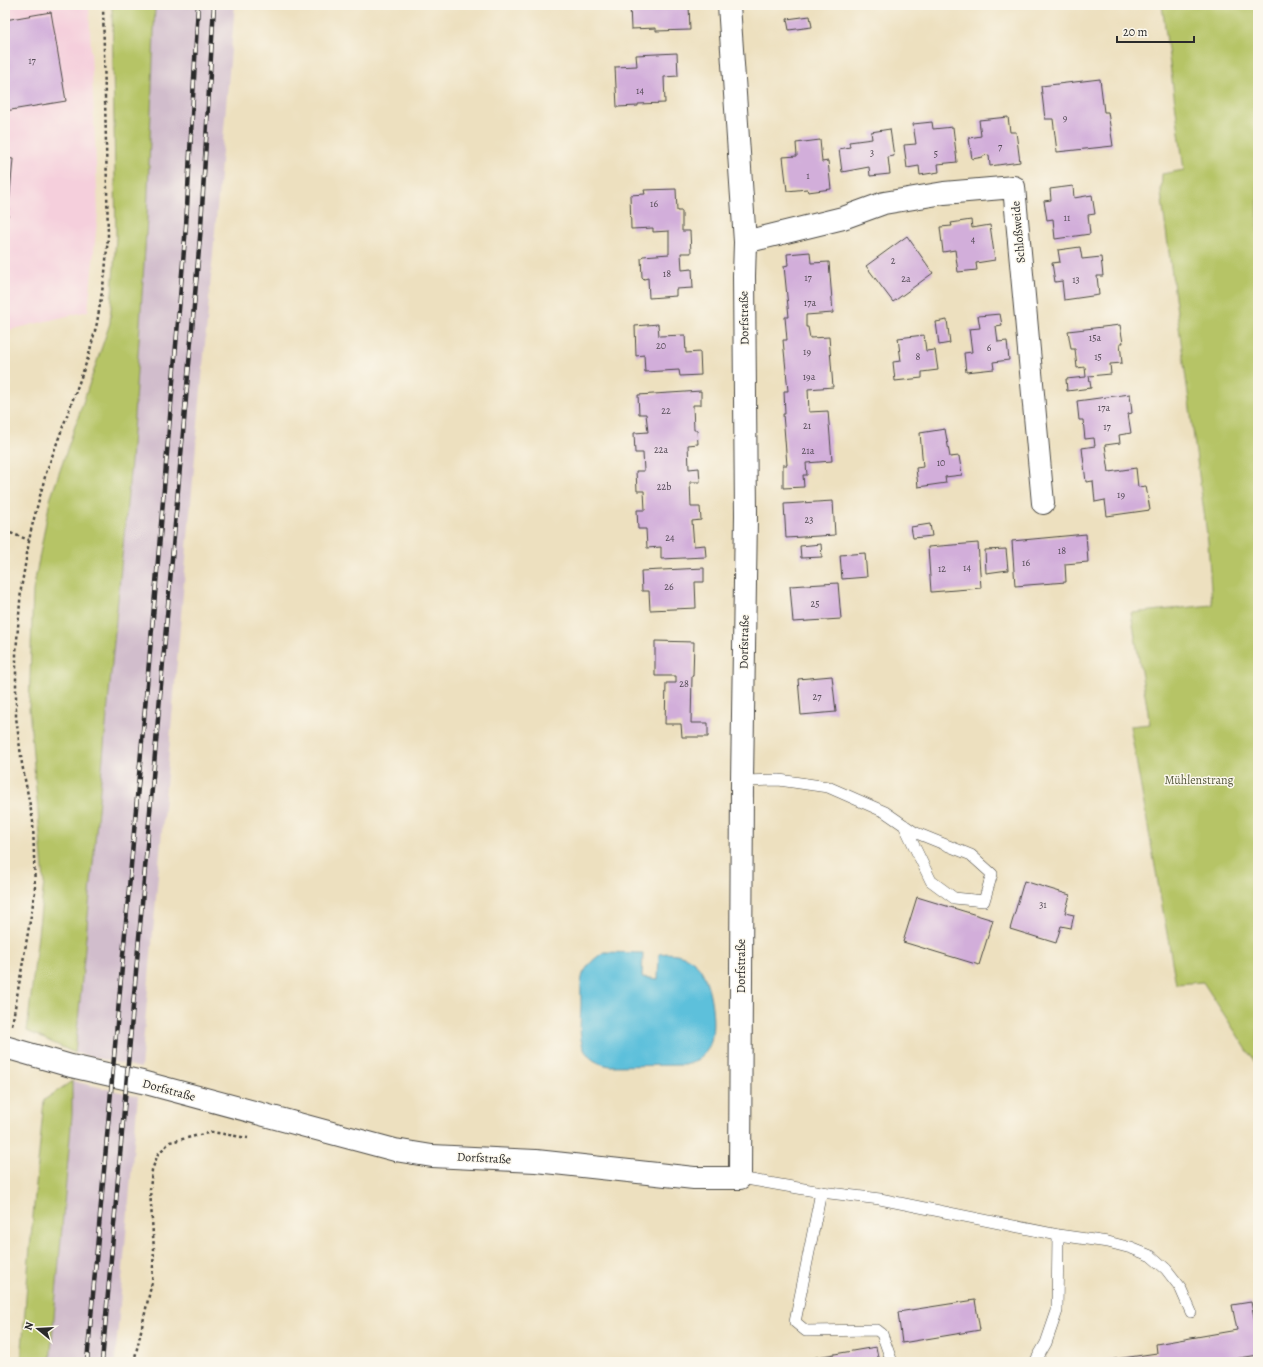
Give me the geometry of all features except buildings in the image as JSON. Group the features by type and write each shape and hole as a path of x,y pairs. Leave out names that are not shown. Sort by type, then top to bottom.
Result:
{"street":[{"name":"Dorfstraße","path":"7,1048 71,1066 142,1082 395,1150 432,1156 536,1161 694,1178 740,1178 742,781 746,515 745,242 729,5"},
{"name":"Schloßweide","path":"745,242 843,218 884,203 944,193 1014,188 1042,503"}],"lane":[{"path":"742,781 779,780 828,787 884,812 904,825 914,832 971,855 992,874 984,901 954,898 931,881 904,825"},
{"path":"740,1178 821,1192 880,1199 1058,1235 1108,1242 1131,1248 1151,1256 1166,1269 1180,1288 1191,1312"},
{"path":"821,1192 795,1322 806,1331 877,1330 882,1334 892,1362"},
{"path":"1035,1362 1046,1342 1056,1311 1058,1235"}],"path":[{"path":"7,1048 35,892 33,821 22,764 16,717 16,653 21,589 29,540 46,473 88,358 97,323 105,273 108,236 103,5"},
{"path":"5,531 29,540"},
{"path":"134,1362 152,1282 154,1250 150,1190 152,1170 158,1154 170,1142 212,1132 250,1138"}],"shaded area":[{"path":"5,5 89,5 98,212 88,311 5,331"},
{"path":"155,5 235,5 141,1068 75,1053 131,462 147,218"},
{"path":"72,1081 138,1096 115,1362 50,1362 72,1115"}],"green space":[{"path":"112,5 155,5 147,218 131,462 75,1053 27,1031 44,882 29,708 33,591 50,500 110,323 116,237"},
{"name":"Mühlenstrang","path":"1162,5 1258,5 1258,1067 1203,982 1176,984 1130,726 1150,724 1131,613 1212,605 1208,542 1161,193 1162,174 1184,170"},
{"path":"72,1081 72,1115 50,1362 21,1362 44,1100"}],"water":[{"path":"604,952 643,953 642,977 658,979 659,954 678,954 694,962 700,968 705,977 711,1000 713,1025 710,1044 703,1055 697,1060 685,1065 610,1066 599,1063 591,1058 585,1051 582,1044 580,1026 581,981 587,967"}],"railway":[{"path":"87,1362 186,226 198,5"},
{"path":"102,1362 201,226 214,5"}]}
